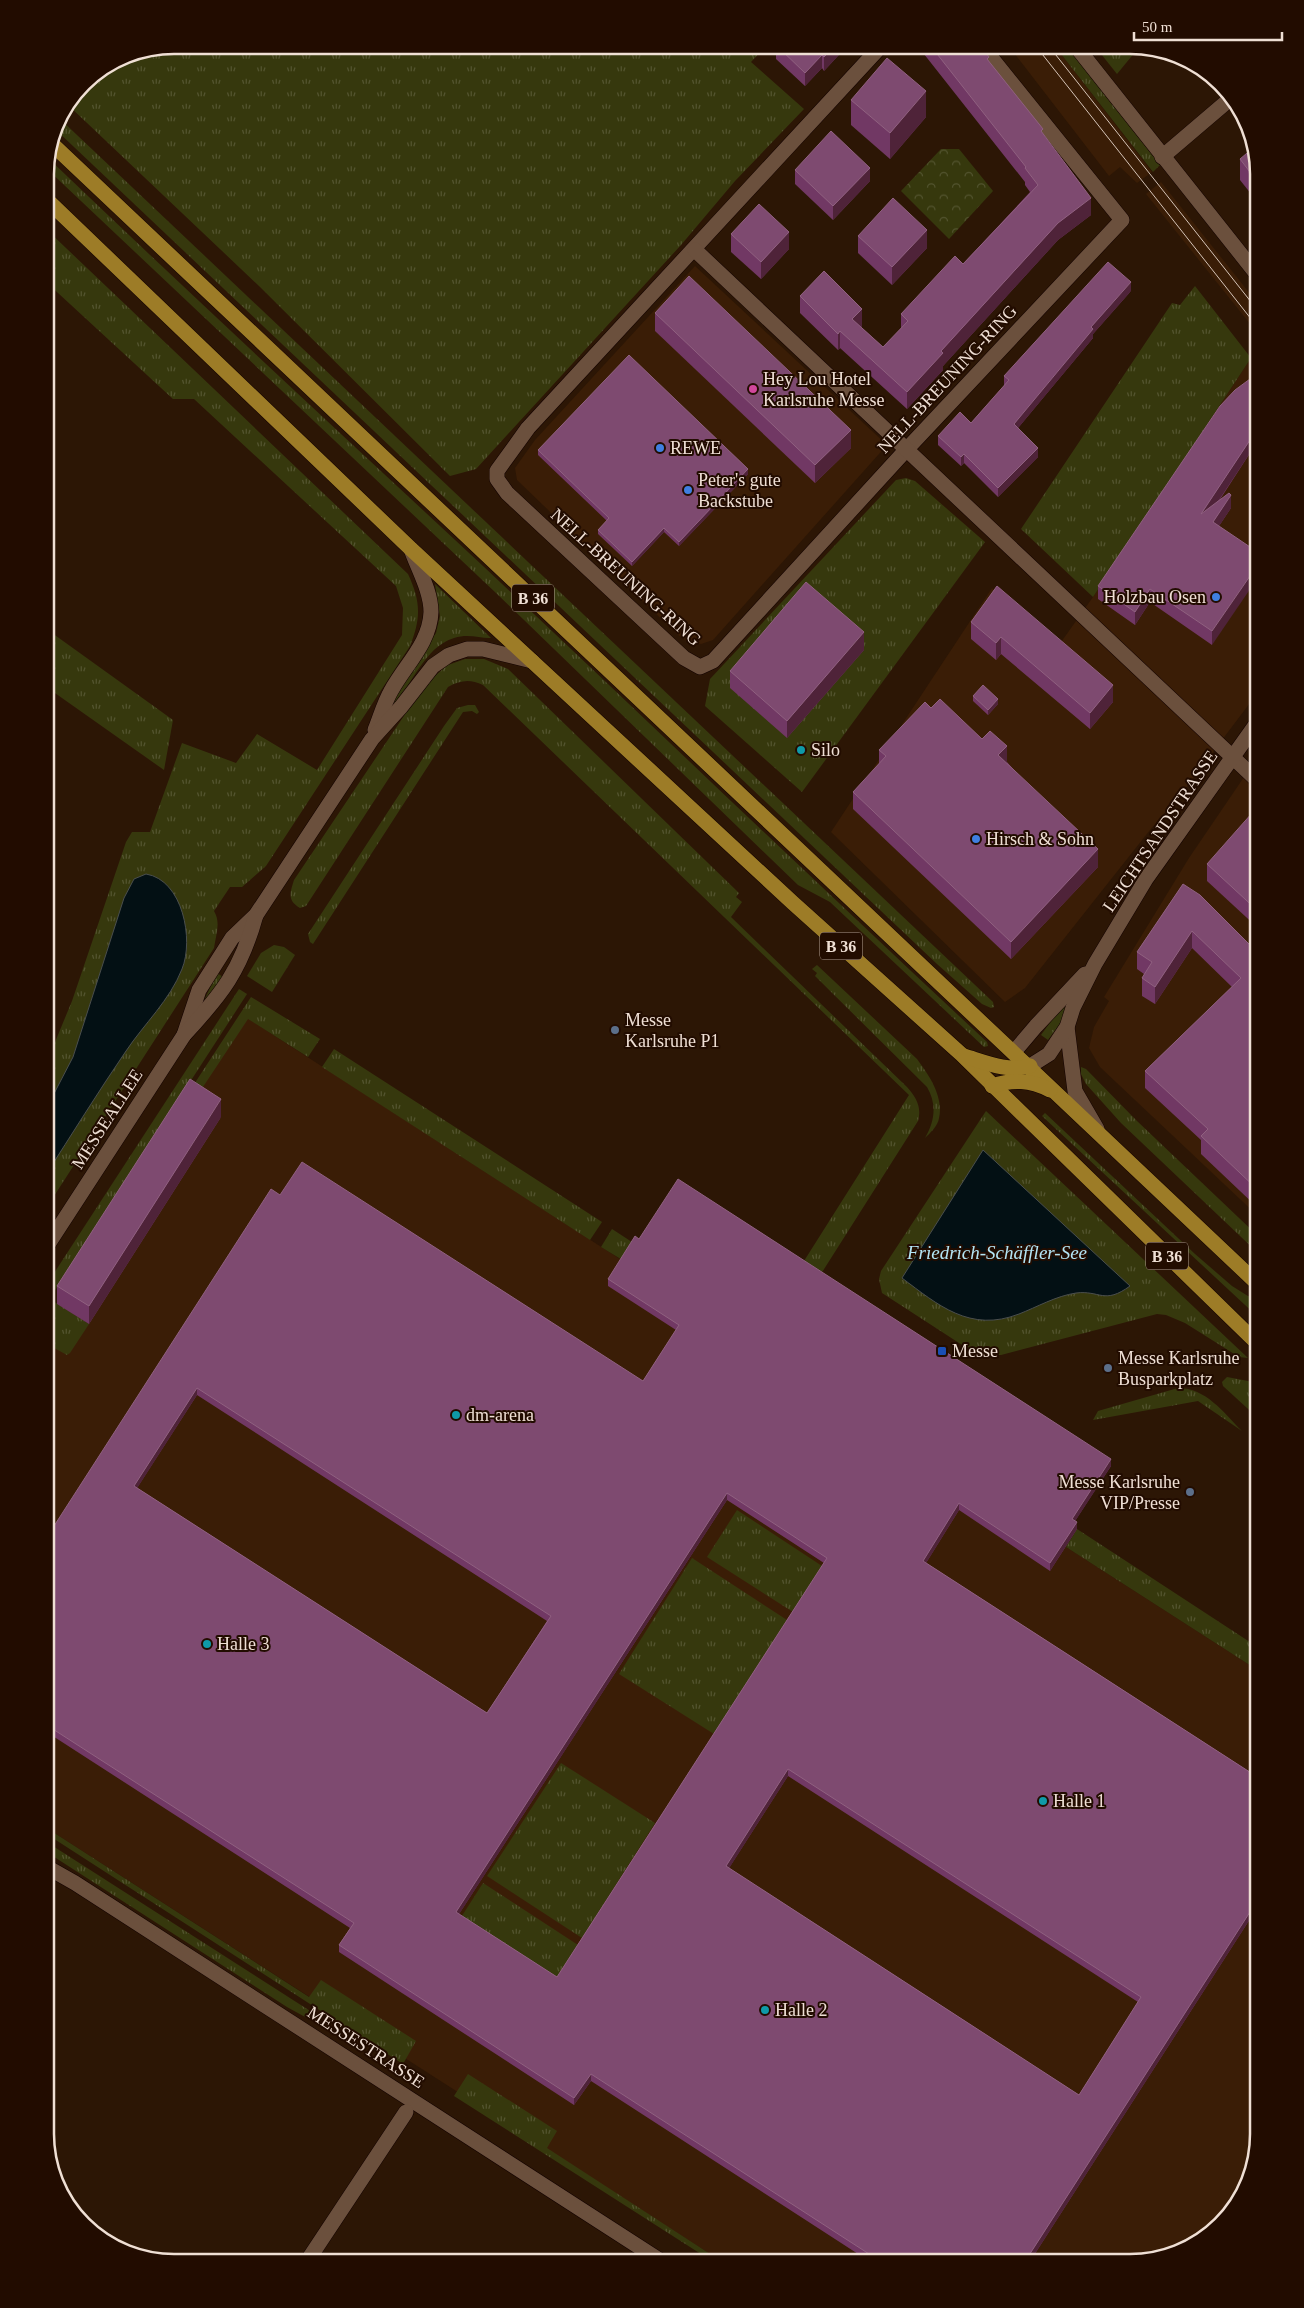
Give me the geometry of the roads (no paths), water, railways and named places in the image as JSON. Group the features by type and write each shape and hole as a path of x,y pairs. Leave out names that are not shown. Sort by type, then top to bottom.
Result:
{"main road":[{"name":"B 36","path":"57,148 1030,1066 1250,1276"},
{"name":"B 36","path":"54,207 411,549 960,1054 1250,1336"},
{"path":"992,1086 1014,1052"},
{"path":"960,1054 1003,1068 1017,1070 1030,1066"},
{"path":"992,1086 1008,1081 1031,1082 1057,1093"}],"street":[{"name":"NELL-BREUNING-RING","path":"874,54 695,250 626,320 528,428 498,471 497,479 507,493 684,658 700,667 713,661 906,450 1122,220 988,54"},
{"path":"1082,54 1250,266"},
{"path":"1162,157 1226,102"},
{"path":"695,250 1250,774"},
{"name":"MESSEALLEE","path":"372,739 390,692 423,642 429,627 431,611 428,593 411,549"},
{"name":"MESSEALLEE","path":"184,1035 199,990 232,938 256,915 372,739 402,707 433,666 449,655 466,649 483,649 532,661"},
{"name":"LEICHTSANDSTRASSE","path":"1030,1066 1049,1054 1067,1027 1072,1008 1095,964 1146,879 1250,733"},
{"name":"MESSEALLEE","path":"54,1235 184,1035 208,1009 234,975 248,944 256,915"},
{"name":"LEICHTSANDSTRASSE","path":"1014,1052 1095,964"},
{"name":"LEICHTSANDSTRASSE","path":"1067,1027 1075,1091 1101,1135"},
{"name":"MESSESTRASSE","path":"54,1871 389,2084 650,2254"},
{"path":"312,2254 406,2112"}],"water":[{"path":"146,874 159,879 169,887 177,899 186,928 187,943 182,969 171,991 126,1051 54,1162 54,1094 73,1057 124,898 134,879"},
{"name":"Friedrich-Schäffler-See","path":"983,1150 1130,1286 1121,1292 1108,1296 1091,1293 1069,1294 1019,1314 1001,1319 985,1320 970,1318 942,1306 902,1278"}],"tram line":[{"path":"1042,54 1250,318"},
{"path":"1055,54 1250,301"}],"place":[{"name":"Hey Lou Hotel Karlsruhe Messe","path":"753,389"},
{"name":"REWE","path":"660,448"},
{"name":"Peter's gute Backstube","path":"688,490"},
{"name":"Holzbau Osen","path":"1216,597"},
{"name":"Silo","path":"801,750"},
{"name":"Hirsch & Sohn","path":"976,839"},
{"name":"Messe Karlsruhe P1","path":"615,1030"},
{"name":"Messe","path":"942,1351"},
{"name":"Messe Karlsruhe Busparkplatz","path":"1108,1368"},
{"name":"dm-arena","path":"456,1415"},
{"name":"Messe Karlsruhe VIP/Presse","path":"1190,1492"},
{"name":"Halle 3","path":"207,1644"},
{"name":"Halle 1","path":"1043,1801"},
{"name":"Halle 2","path":"765,2010"}]}
